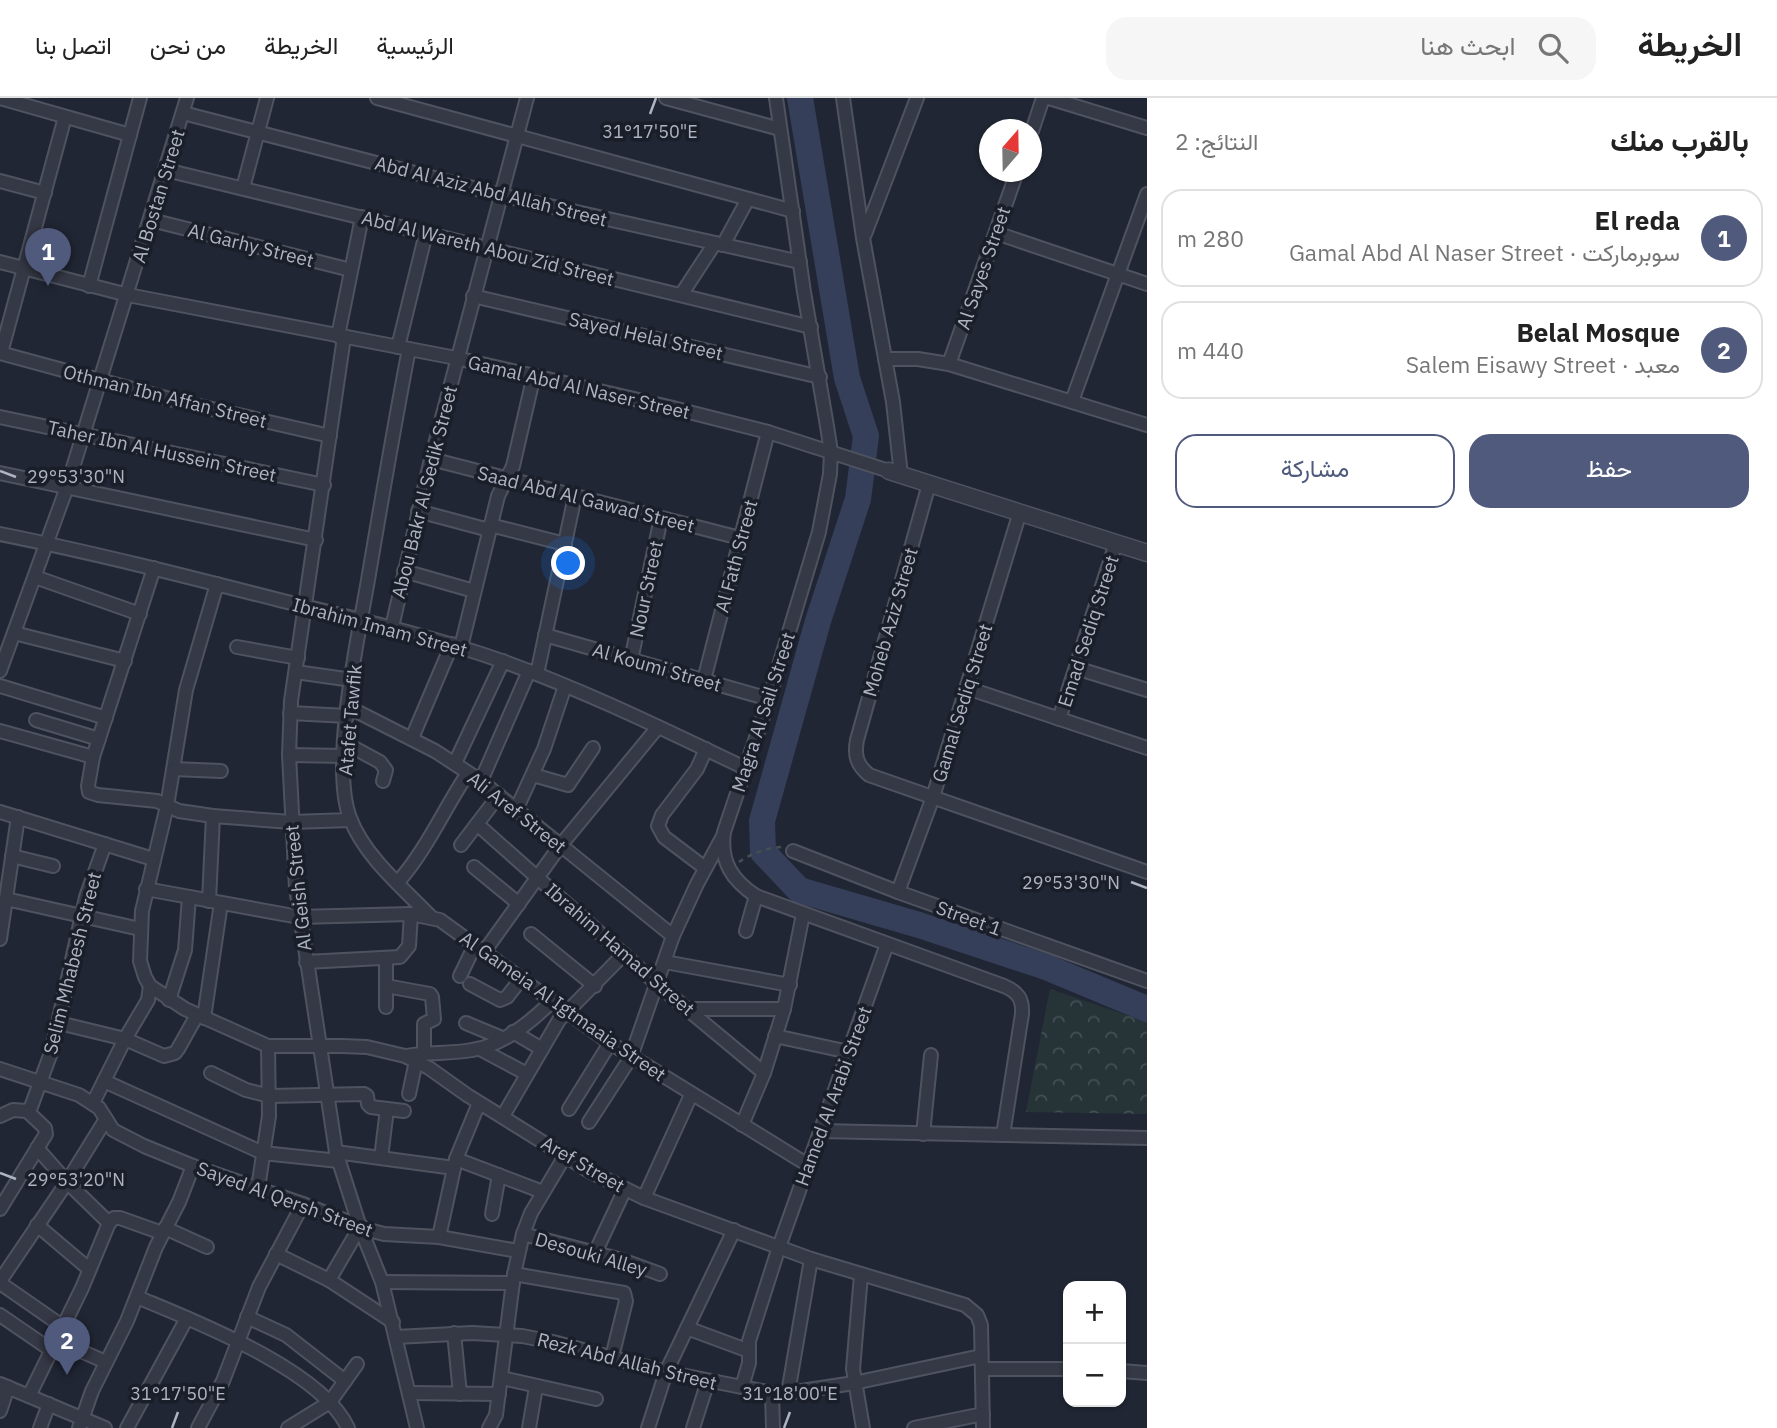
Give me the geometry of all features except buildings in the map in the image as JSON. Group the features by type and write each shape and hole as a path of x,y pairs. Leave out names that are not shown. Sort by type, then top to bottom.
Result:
{"street":[{"path":"0,98 130,135"},
{"path":"89,286 140,98"},
{"name":"Al Bostan Street","path":"0,671 48,544 85,435 187,98"},
{"path":"243,188 267,98"},
{"path":"377,98 793,211"},
{"name":"Abou Bakr Al Sedik Street","path":"392,627 456,358 527,98"},
{"path":"666,98 780,129"},
{"name":"Magra Al Sail Street","path":"776,98 831,452 828,495 769,699 744,768 722,846 730,872 741,886 756,896 1013,990 1019,996 1023,1004 1022,1014 1003,1135"},
{"path":"844,98 863,238 900,446 895,473"},
{"path":"863,238 917,98"},
{"path":"1035,119 1043,98"},
{"path":"1049,98 1147,128"},
{"name":"Abd Al Aziz Abd Allah Street","path":"183,113 500,195 800,262"},
{"path":"0,353 65,117"},
{"name":"Abd Al Wareth Abou Zid Street","path":"166,170 811,327"},
{"path":"0,181 45,193"},
{"name":"Al Sayes Street","path":"950,364 1014,182"},
{"path":"1072,401 1147,194"},
{"path":"681,295 748,199"},
{"name":"Al Geish Street","path":"362,217 341,336 324,485 290,713 291,822 299,917 337,1157 382,1282 417,1428"},
{"name":"Al Garhy Street","path":"150,220 351,270"},
{"name":"Atafet Tawfik","path":"426,233 404,348 347,712 344,788 351,820 369,849 431,917"},
{"path":"996,233 1147,284"},
{"name":"Gamal Abd Al Naser Street","path":"0,262 128,295 534,375 768,432 1147,553"},
{"name":"Sayed Helal Street","path":"473,296 820,377"},
{"name":"Othman Ibn Affan Street","path":"0,353 101,381 330,436"},
{"path":"885,359 918,359 950,364 1147,425"},
{"path":"412,738 456,645 474,591 498,496 513,466 534,375"},
{"name":"Taher Ibn Al Hussein Street","path":"0,417 324,485"},
{"name":"Al Fath Street","path":"704,680 768,432"},
{"name":"Saad Abd Al Gawad Street","path":"431,459 740,538"},
{"path":"0,473 316,540"},
{"name":"Moheb Aziz Street","path":"929,484 855,753 861,769 869,775 933,797"},
{"path":"481,781 533,673 545,635 575,496"},
{"path":"418,511 565,544"},
{"name":"Gamal Sediq Street","path":"898,892 933,797 1020,512"},
{"name":"Nour Street","path":"631,660 661,518"},
{"name":"Ibrahim Imam Street","path":"1,538 48,544 155,568 456,645 565,686 744,768"},
{"name":"Emad Sediq Street","path":"1059,719 1116,543"},
{"path":"155,568 93,757 88,789 98,795 151,800 179,811 213,817 291,822 351,820"},
{"path":"404,570 474,591"},
{"path":"36,577 140,614"},
{"path":"0,1069 79,1095 93,1103 125,1038 148,1000 150,986 140,961 140,929 146,889 167,806 186,690 217,584"},
{"path":"14,633 125,661"},
{"name":"Al Koumi Street","path":"545,635 769,699"},
{"path":"237,647 298,657"},
{"path":"455,763 503,662"},
{"path":"1076,668 1147,690"},
{"path":"296,672 352,680"},
{"path":"0,685 106,718"},
{"path":"516,810 533,775 565,686"},
{"path":"967,688 1147,748"},
{"name":"Ali Aref Street","path":"290,713 347,712 412,738 455,763 499,795 673,936"},
{"path":"36,720 99,739"},
{"path":"521,979 507,997 500,1000 465,980 480,949 519,904 561,846 658,727"},
{"path":"0,731 93,757"},
{"path":"345,743 383,764 386,770 383,781"},
{"path":"533,775 568,785 593,748"},
{"path":"705,868 664,837 658,826 662,815 697,769 706,749"},
{"path":"289,755 345,756"},
{"path":"174,769 221,771"},
{"path":"398,882 418,859 447,804 468,773"},
{"path":"461,845 499,795"},
{"path":"933,797 1146,867"},
{"path":"0,812 153,859"},
{"path":"0,939 6,899 5,876 12,856 18,817"},
{"path":"59,1023 125,1038 159,1055 170,1056 178,1049 200,1016 215,902 213,817"},
{"name":"Ibrahim Hamad Street","path":"477,824 657,984 764,1073"},
{"path":"589,1122 631,1057 673,936 724,832"},
{"name":"Selim Mhabesh Street","path":"27,1111 31,1107 59,1023 82,916 105,844"},
{"name":"Street 1","path":"793,851 898,892 1147,981"},
{"path":"12,856 53,866"},
{"path":"474,867 519,904"},
{"name":"Al Gameia Al Igtmaaia Street","path":"146,889 299,917 431,917 449,925 610,1044 808,1165"},
{"path":"746,931 756,896"},
{"path":"169,1000 185,950 189,897"},
{"path":"6,899 140,929"},
{"path":"742,1125 764,1073 784,1009 803,914"},
{"path":"306,962 400,957 407,951 411,915"},
{"path":"531,934 595,986"},
{"name":"Hamed Al Arabi Street","path":"742,1387 749,1363 749,1341 779,1247 887,944"},
{"path":"503,1116 566,1013 624,954"},
{"path":"386,958 386,1007"},
{"path":"665,962 790,985"},
{"name":"Aref Street","path":"150,986 169,1000 200,1016 268,1046 367,1047 415,1056 479,1103 565,1156 644,1198 811,1259 957,1302 972,1309 981,1325 983,1428"},
{"path":"386,986 432,997 434,1018 424,1024 409,1094"},
{"path":"415,1056 480,1049 539,1014 551,1002"},
{"path":"688,1009 784,1009"},
{"path":"466,1023 542,1049"},
{"path":"775,1036 849,1052"},
{"path":"569,1109 610,1044"},
{"path":"258,1188 270,1096 268,1046"},
{"path":"480,1049 527,1074"},
{"path":"923,1134 931,1055"},
{"path":"211,1073 246,1090 270,1096 365,1094 369,1107 404,1111"},
{"path":"104,1081 263,1153 455,1164 499,1175 542,1192"},
{"path":"644,1198 691,1095"},
{"name":"Sayed Al Qersh Street","path":"93,1103 119,1134 193,1166 360,1227 384,1234 439,1237 518,1251"},
{"path":"439,1237 455,1164 479,1103"},
{"path":"381,1158 387,1109"},
{"path":"0,1116 13,1110 27,1111 47,1132 0,1209"},
{"path":"62,1326 0,1282 106,1119"},
{"path":"820,1131 1147,1138"},
{"path":"37,1148 109,1223"},
{"path":"489,1427 496,1415 518,1251 542,1192 565,1156"},
{"path":"81,1423 193,1166"},
{"path":"492,1214 499,1175"},
{"path":"595,1253 625,1189"},
{"path":"198,1428 223,1381 247,1317 276,1254 303,1204"},
{"path":"29,1396 109,1223 114,1218 120,1217 207,1247"},
{"path":"37,1225 89,1269"},
{"path":"329,1280 360,1227"},
{"path":"648,1428 666,1372 734,1230"},
{"name":"Desouki Alley","path":"523,1234 660,1274"},
{"path":"276,1254 329,1280 393,1322"},
{"path":"788,1393 811,1259"},
{"path":"860,1275 853,1353 854,1383 863,1428"},
{"path":"382,1282 513,1278 624,1293 626,1301 612,1357"},
{"path":"137,1297 238,1343 303,1380 330,1402 348,1428"},
{"path":"0,1315 53,1345 106,1362"},
{"path":"247,1317 286,1335 345,1381"},
{"path":"131,1426 187,1318"},
{"path":"687,1328 749,1351"},
{"path":"454,1333 460,1394"},
{"name":"Rezk Abd Allah Street","path":"396,1337 454,1333 507,1334 553,1342 666,1372 772,1393 788,1393 981,1363"},
{"path":"981,1363 1063,1369"},
{"path":"288,1428 330,1402 357,1364"},
{"path":"1126,1371 1147,1373"},
{"path":"502,1378 596,1399"},
{"path":"693,1428 708,1381"},
{"path":"0,1411 4,1386 49,1404 81,1423 105,1428"},
{"path":"528,1428 537,1387"},
{"path":"409,1393 499,1394"},
{"path":"772,1393 774,1428"},
{"path":"40,1428 49,1404"},
{"path":"914,1428 982,1414"}],"path":[{"path":"745,858 776,847"}],"green space":[{"path":"1050,989 1147,1022 1147,1114 1026,1112"}],"waterway":[{"path":"800,98 847,378 866,436 858,499 818,621 762,821 763,852 799,890 919,925 1046,967 1147,1009"}],"place":[{"name":"El reda","path":"48,286"},
{"name":"Belal Mosque","path":"67,1375"}]}
